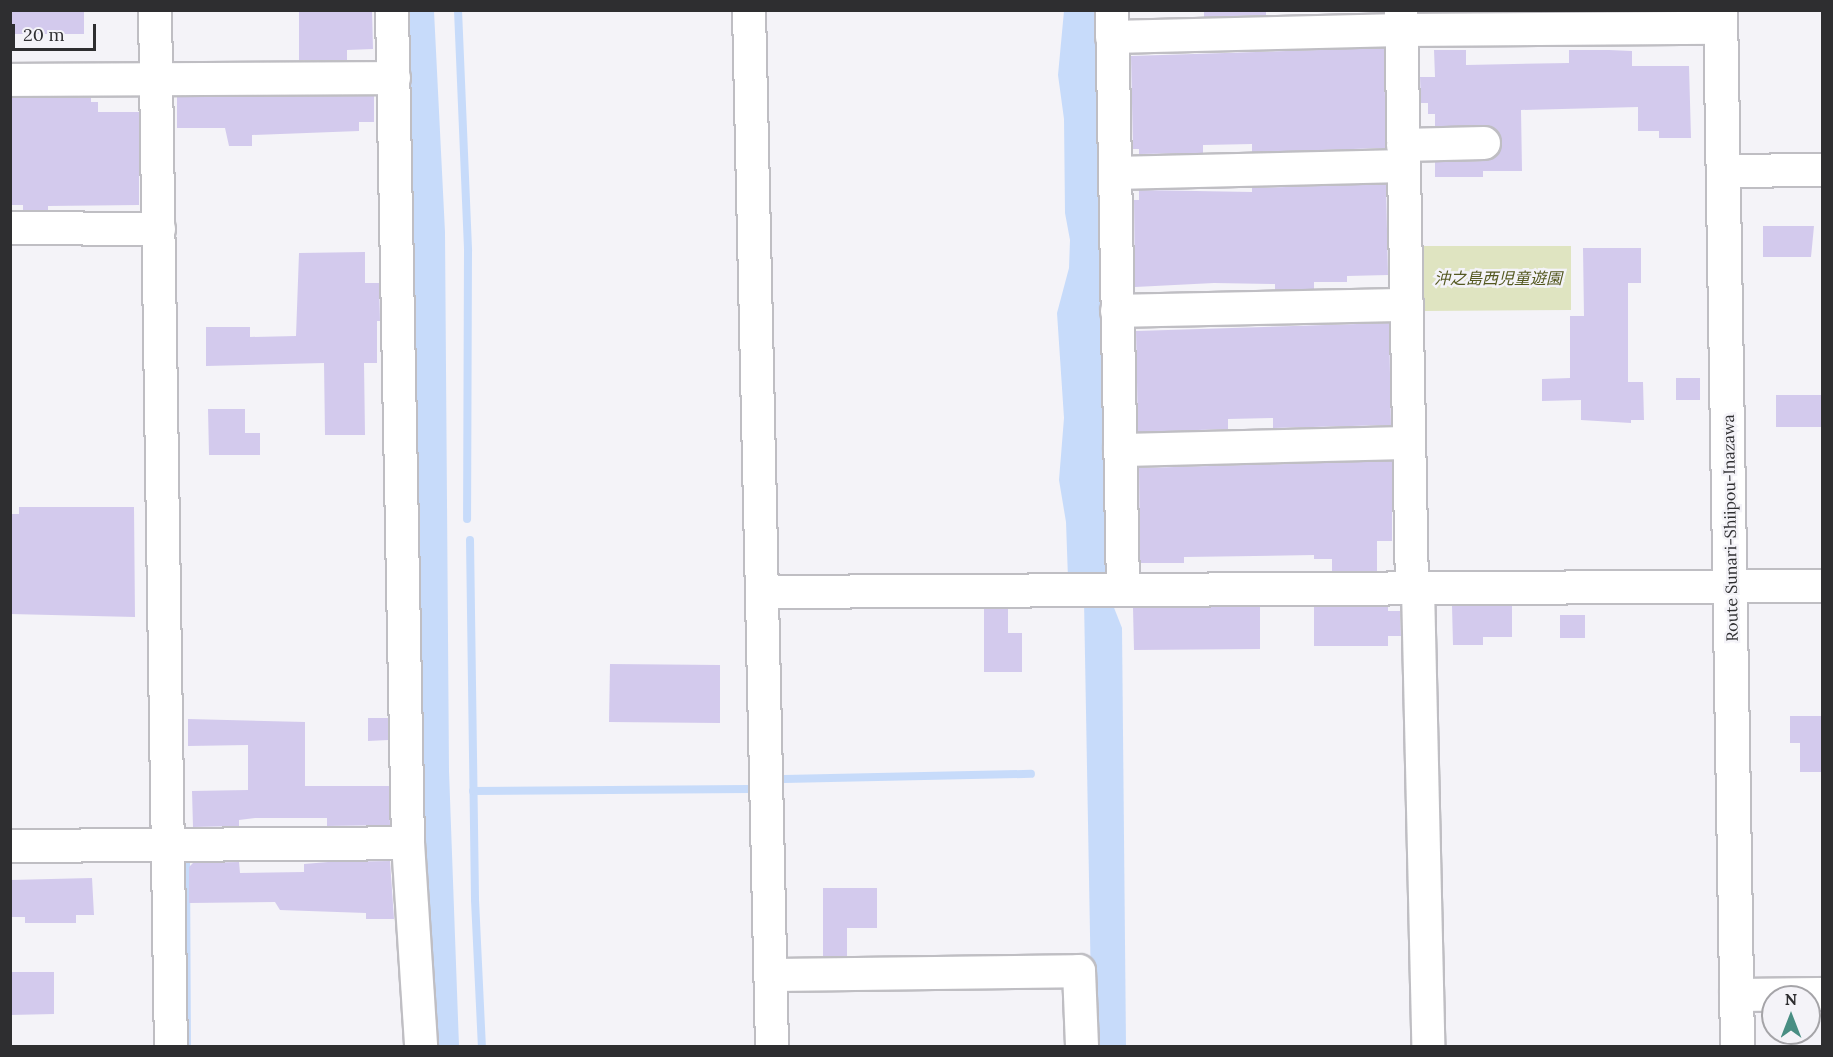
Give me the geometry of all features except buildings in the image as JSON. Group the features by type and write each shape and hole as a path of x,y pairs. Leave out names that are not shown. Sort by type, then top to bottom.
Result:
{"main road":[{"name":"Route Sunari-Shiipou-Inazawa","path":"1720,19 1725,171 1737,1047"}],"street":[{"path":"155,10 171,1047"},
{"path":"392,10 408,843 421,1047"},
{"path":"749,10 772,1047"},
{"path":"1122,590 1112,24 1720,19"},
{"path":"1401,20 1409,443 1428,1047"},
{"path":"10,80 394,78"},
{"path":"1115,173 1404,155 1484,143"},
{"path":"1725,171 1822,170"},
{"path":"10,228 159,229"},
{"path":"1117,311 1407,305"},
{"path":"1120,450 1409,443"},
{"path":"762,592 1822,586"},
{"path":"10,846 408,843"},
{"path":"771,975 1080,970 1082,1047"},
{"path":"1736,995 1822,994"}],"green space":[{"name":"沖之島西児童遊園","path":"1424,246 1571,246 1571,310 1424,311"}],"water":[{"path":"408,11 434,11 445,232 449,771 459,1046 433,1046 421,843"},
{"path":"1064,11 1104,11 1114,562 1105,576 1068,579 1066,522 1059,480 1064,418 1057,313 1069,268 1070,240 1065,213 1064,119 1058,75"},
{"path":"1084,600 1111,600 1122,628 1126,1046 1092,1046"}],"waterway":[{"path":"458,10 468,251 467,519"},
{"path":"470,540 475,900 482,1046"},
{"path":"784,779 1031,774"},
{"path":"473,791 748,789"},
{"path":"186,860 187,1046"}]}
